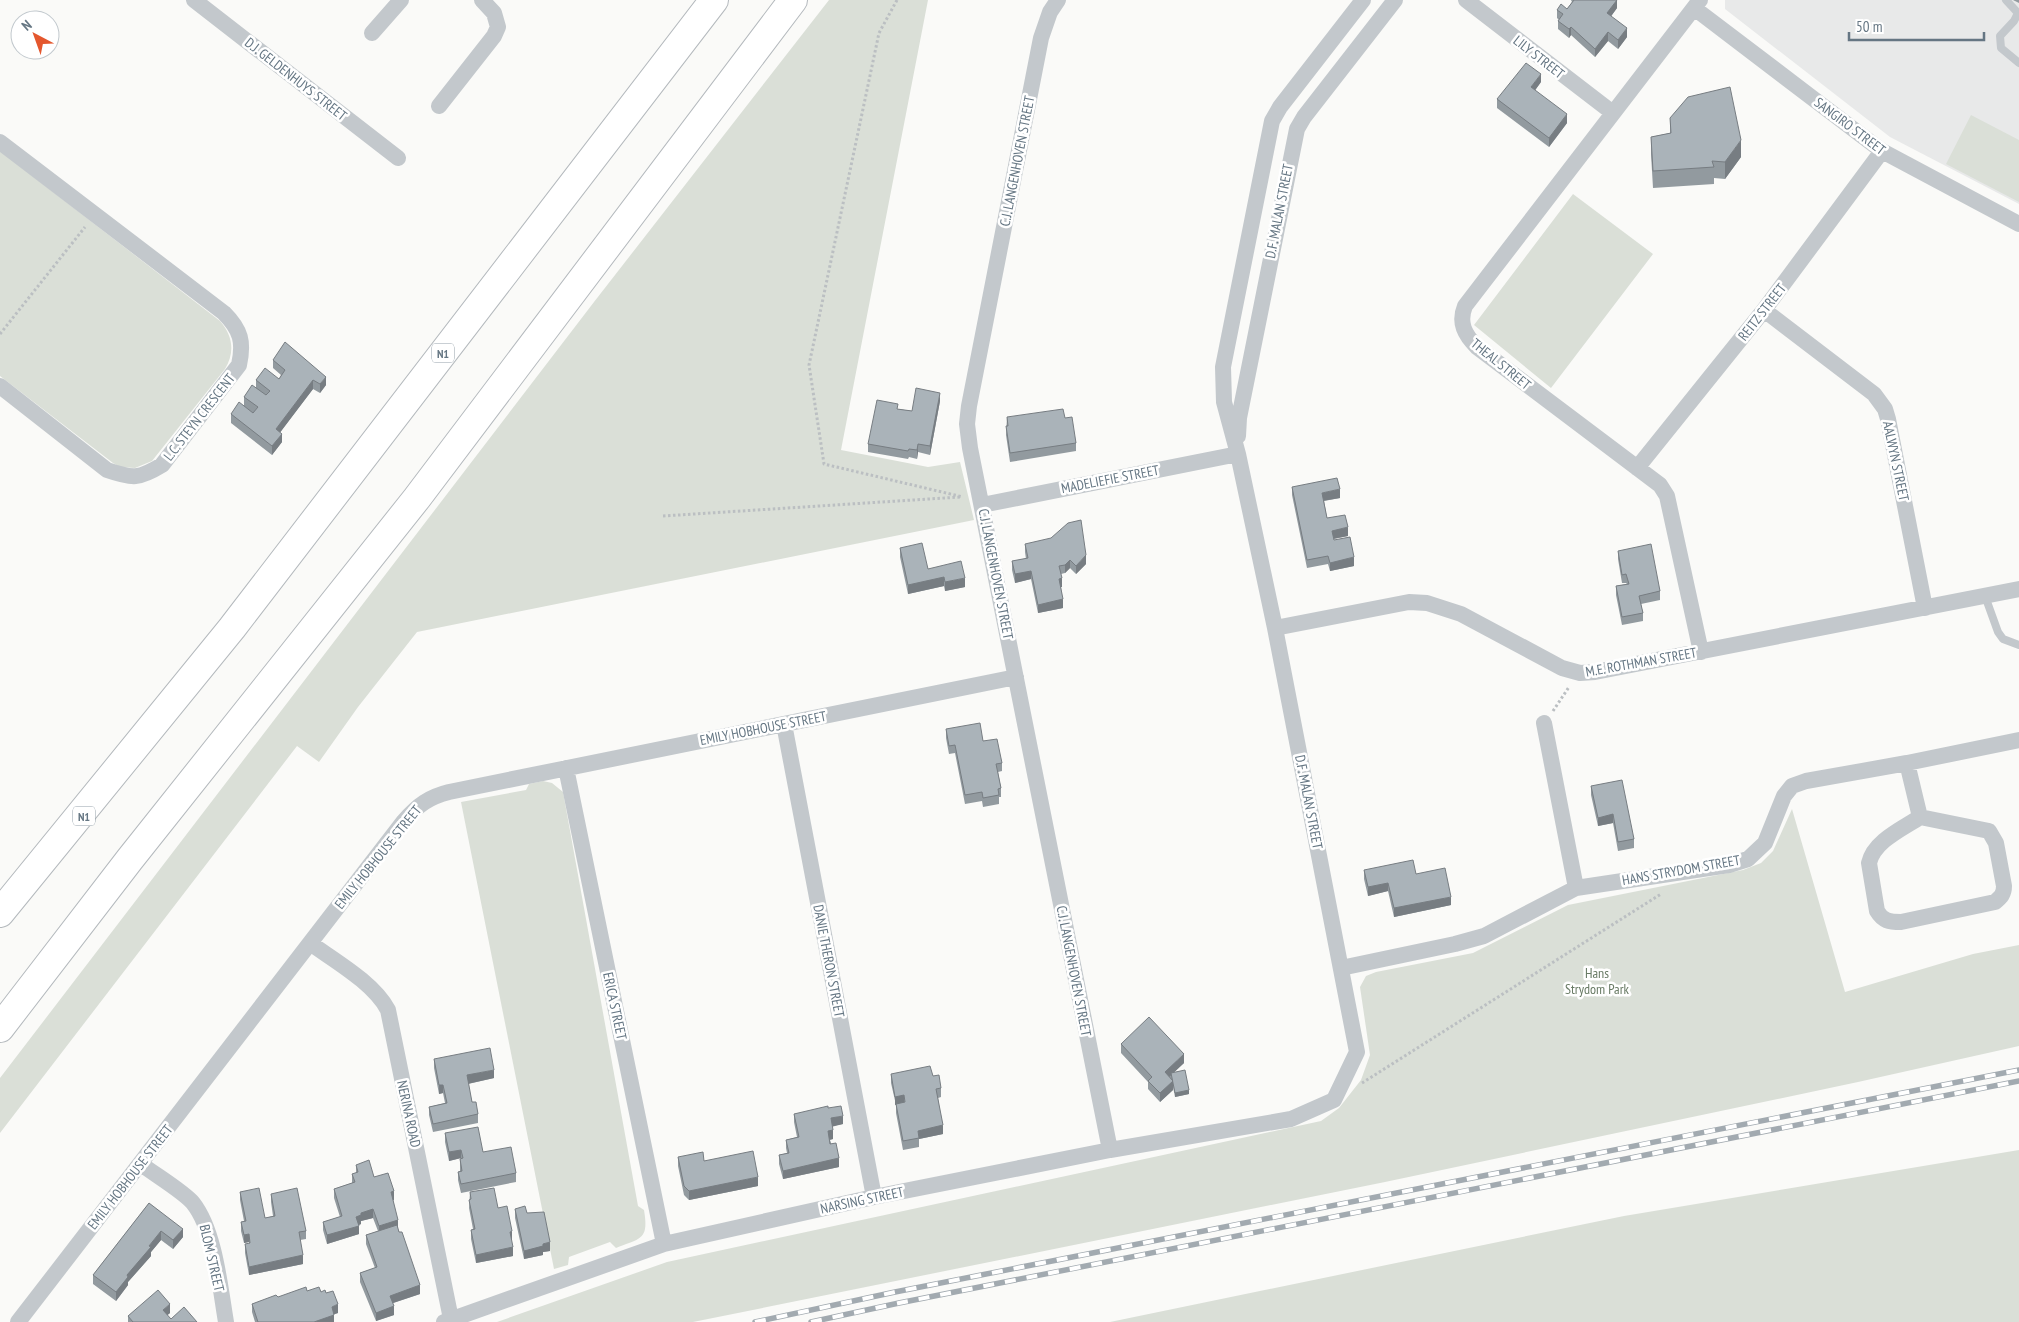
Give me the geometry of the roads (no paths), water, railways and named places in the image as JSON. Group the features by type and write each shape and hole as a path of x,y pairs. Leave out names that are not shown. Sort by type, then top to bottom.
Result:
{"highway":[{"name":"N1","path":"0,927 169,705 232,628 714,0"},
{"path":"0,1028 136,851 417,498 794,0"},
{"path":"0,913 169,705"}],"street":[{"name":"D.J. GELDENHUYS STREET","path":"194,0 398,158"},
{"path":"372,33 402,0"},
{"path":"438,106 494,36 498,27 498,20 494,13 482,0"},
{"name":"C.J. LANGENHOVEN STREET","path":"1058,0 1050,12 1041,38 967,424 970,448 1110,1150"},
{"name":"D.F. MALAN STREET","path":"1291,1119 1334,1100 1357,1052 1275,628 1238,454 1224,402 1223,367 1272,124 1280,107 1363,0"},
{"name":"D.F. MALAN STREET","path":"1238,454 1239,418 1297,130 1304,117 1395,0"},
{"name":"LILY STREET","path":"1466,0 1613,113"},
{"name":"THEAL STREET","path":"1697,4 1465,306 1461,315 1463,328 1469,339 1477,347 1660,485 1667,496 1701,652"},
{"name":"SANGIRO STREET","path":"1697,4 1882,151 2019,224"},
{"path":"1272,124 1297,130"},
{"name":"L.C. STEYN CRESCENT","path":"0,142 233,322 239,332 242,352 239,365 162,465 145,475 127,477 108,470 0,386"},
{"name":"REITZ STREET","path":"1638,468 1764,310 1882,151"},
{"name":"AALWYN STREET","path":"1764,310 1874,394 1885,409 1925,608"},
{"name":"MADELIEFIE STREET","path":"982,505 1238,454"},
{"name":"M.E. ROTHMAN STREET","path":"1275,628 1409,602 1427,603 1461,614 1562,668 1580,673 1701,652 2019,589"},
{"name":"EMILY HOBHOUSE STREET","path":"18,1322 417,806 435,795 1016,677"},
{"path":"1544,723 1576,888"},
{"name":"DANIE THERON STREET","path":"784,724 874,1197"},
{"name":"HANS STRYDOM STREET","path":"1341,968 1484,936 1576,888 1729,865 1748,859 1765,843 1784,796 1792,786 1806,781 2019,740"},
{"path":"1907,763 1920,817"},
{"name":"ERICA STREET","path":"566,768 664,1244"},
{"path":"1920,817 1989,831 1993,835 2004,886 2004,891 2000,898 1995,902 1901,922 1890,922 1881,917 1877,910 1869,863 1870,856 1877,846 1920,817"},
{"name":"NERINA ROAD","path":"310,943 370,988 382,999 388,1010 447,1321"},
{"name":"NARSING STREET","path":"447,1321 664,1244 874,1197 1110,1150 1291,1119"},
{"name":"BLOM STREET","path":"141,1164 192,1202 202,1216 208,1231 226,1322"}],"lane":[{"path":"2006,0 2018,14 2000,36 2001,48 2019,63"},
{"path":"1985,596 1998,632 2003,639 2019,645"}],"railway":[{"path":"755,1322 895,1292 2019,1070"},
{"path":"811,1322 2019,1081"}],"park label":[{"name":"Hans Strydom Park","path":"1597,982"}]}
